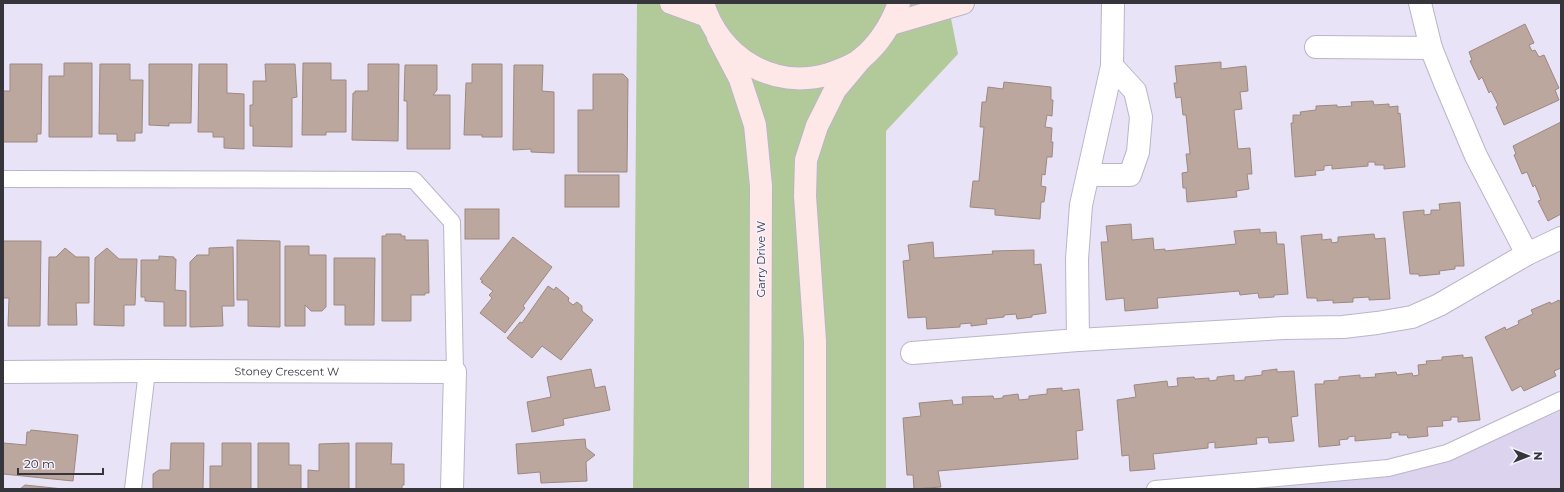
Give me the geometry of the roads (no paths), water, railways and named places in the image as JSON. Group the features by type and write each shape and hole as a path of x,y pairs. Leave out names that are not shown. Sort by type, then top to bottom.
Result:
{"main road":[{"path":"671,3 705,10 718,36 733,53 752,67 774,75 796,79 819,77 841,70 861,59"},
{"path":"815,489 815,341 805,196 806,160 817,126 835,90 861,59 877,43 891,24 899,3"},
{"path":"891,24 963,3"},
{"name":"Garry Drive W","path":"718,36 740,79 756,124 761,186 760,489"}],"street":[{"path":"1078,340 1077,259 1082,205 1112,66 1113,3"},
{"path":"1420,3 1431,48 1476,156 1527,254"},
{"path":"1316,47 1431,48"},
{"path":"1088,175 1130,175 1138,152 1141,117 1135,91 1112,66"},
{"path":"912,353 1078,340 1284,328 1343,327 1412,317 1439,305 1527,254 1561,238"},
{"name":"Stoney Crescent W","path":"3,372 147,370 455,372"},
{"path":"452,489 455,372"}],"lane":[{"path":"3,179 414,180 452,222 455,372"},
{"path":"133,489 147,370"},
{"path":"1154,489 1388,468 1447,453 1561,400"}]}
